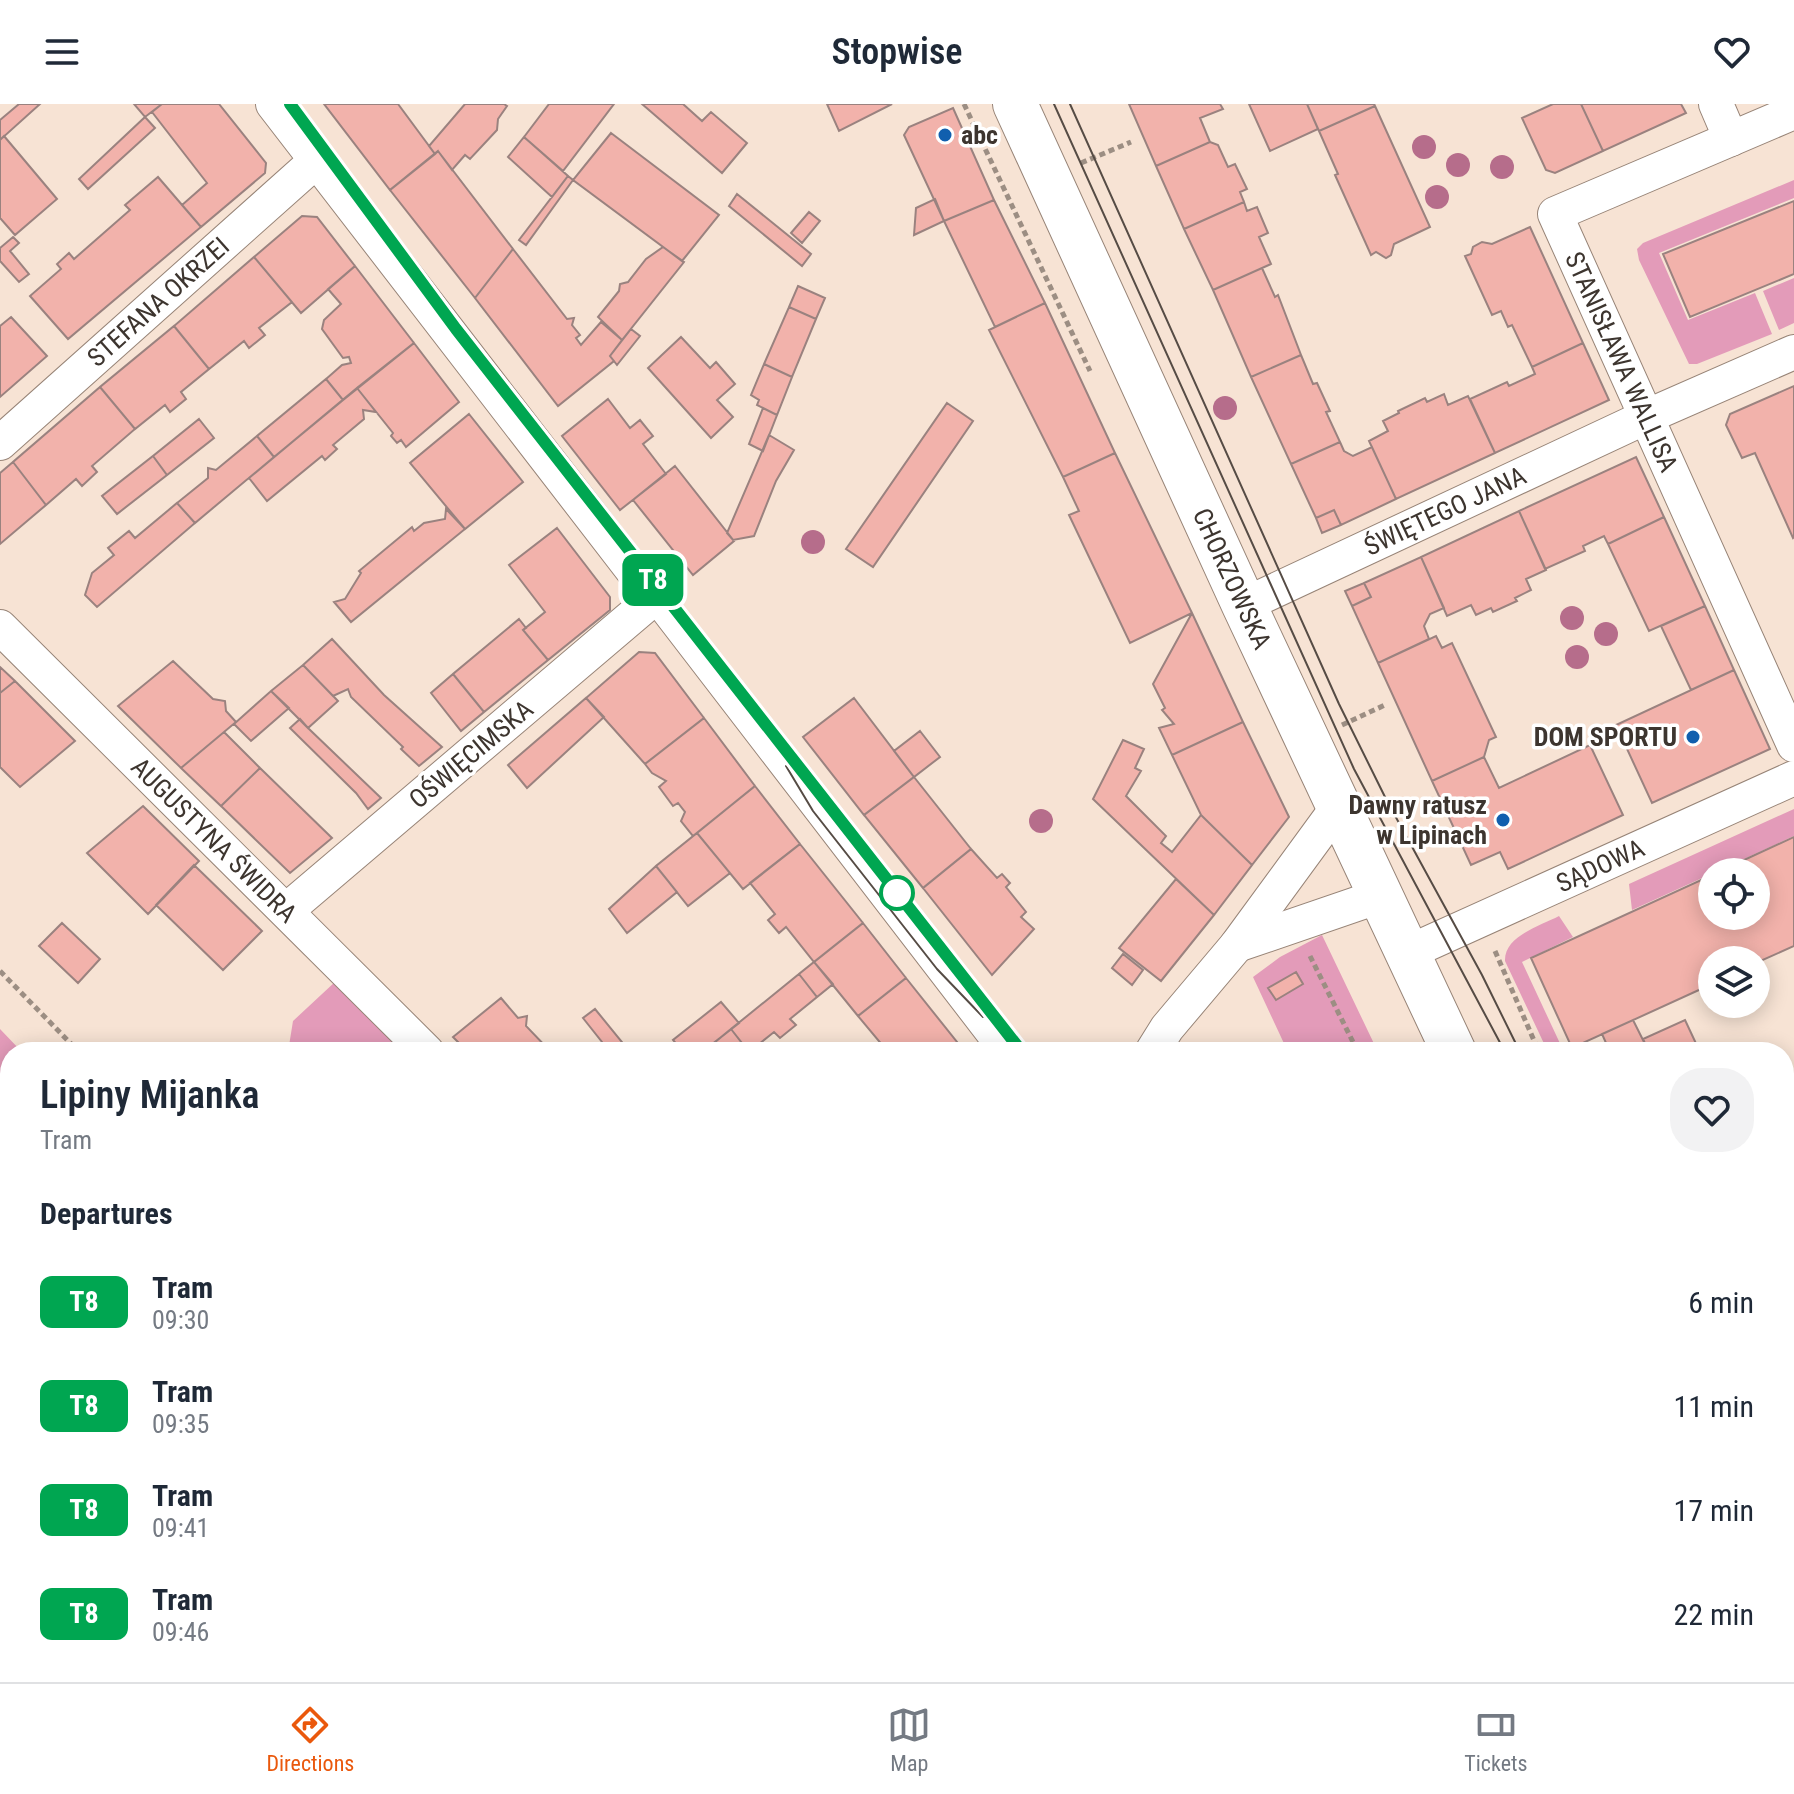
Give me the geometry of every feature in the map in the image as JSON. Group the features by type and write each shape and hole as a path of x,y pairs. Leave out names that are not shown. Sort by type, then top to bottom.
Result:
{"street":[{"path":"273,104 995,1042"},
{"name":"CHORZOWSKA","path":"1015,104 1244,605 1449,1042"},
{"path":"1716,104 1731,139"},
{"name":"STANISŁAWA WALLISA","path":"1794,112 1555,214 1794,745"},
{"name":"STEFANA OKRZEI","path":"0,443 317,160"},
{"path":"1648,416 1794,352"},
{"name":"ŚWIĘTEGO JANA","path":"1244,605 1648,416"},
{"name":"OŚWIĘCIMSKA","path":"287,910 654,598"},
{"name":"AUGUSTYNA ŚWIDRA","path":"0,627 417,1042"},
{"name":"SĄDOWA","path":"1407,953 1794,778"},
{"path":"1158,1042 1237,945 1338,807"},
{"path":"1237,945 1380,896"}],"path":[{"path":"964,104 1095,381"},
{"path":"1498,943 1493,953 1534,1042"},
{"path":"1306,949 1353,1042"},
{"path":"0,971 69,1042"}],"shaded area":[{"path":"1794,180 1794,198 1659,253 1688,320 1755,293 1772,334 1697,364 1689,364 1639,260 1637,249 1643,243"},
{"path":"1794,278 1794,323 1779,330 1763,291"},
{"path":"1794,809 1794,836 1746,858 1698,858 1698,880 1632,910 1629,884"},
{"path":"1559,916 1573,937 1522,962 1559,1042 1543,1042 1505,961 1510,945 1533,928"},
{"path":"1322,935 1373,1042 1283,1042 1253,977 1280,957"},
{"path":"336,981 398,1042 290,1042 293,1021"},
{"path":"0,1029 12,1042 0,1042"}],"building":[{"path":"19,104 40,104 0,140 0,120"},
{"path":"134,104 162,104 145,117"},
{"path":"162,104 219,104 266,163 265,173 201,227 182,205 207,183 152,112"},
{"path":"324,104 398,104 435,154 390,190"},
{"path":"465,104 507,106 498,119 497,130 470,159 465,155 452,170 438,151 435,154 429,146"},
{"path":"549,104 614,104 563,171 524,137"},
{"path":"642,104 683,104 702,121 711,112 747,143 722,173"},
{"path":"827,104 892,104 839,131"},
{"path":"1129,104 1220,104 1223,109 1200,118 1210,142 1156,166"},
{"path":"1249,104 1307,104 1318,129 1270,151"},
{"path":"1307,104 1374,104 1375,106 1319,131"},
{"path":"1553,104 1581,104 1603,151 1555,173 1546,170 1522,118"},
{"path":"1581,104 1681,104 1686,113 1603,151"},
{"path":"1375,106 1430,227 1394,244 1391,255 1386,258 1376,252 1371,255 1319,131"},
{"path":"953,108 994,200 944,221 904,135 909,127"},
{"path":"145,117 155,128 88,189 79,179"},
{"path":"611,133 719,215 682,261 573,180"},
{"path":"4,136 57,199 15,235 0,218 0,140"},
{"path":"524,137 568,176 552,197 508,157"},
{"path":"1210,142 1218,145 1228,167 1235,164 1247,189 1240,192 1244,202 1184,229 1156,166"},
{"path":"438,151 513,249 475,298 390,190"},
{"path":"568,176 573,180 526,245 519,240"},
{"path":"158,177 201,227 68,339 30,296 61,269 57,264 69,253 74,259 130,210 125,205"},
{"path":"737,194 811,254 802,266 729,206"},
{"path":"935,199 944,221 914,235 916,208"},
{"path":"994,200 1045,303 995,327 944,221"},
{"path":"1794,201 1794,274 1690,317 1663,254"},
{"path":"1244,202 1247,211 1257,207 1268,233 1259,237 1271,264 1213,290 1184,229"},
{"path":"809,212 820,221 802,243 791,233"},
{"path":"302,216 317,217 355,266 301,313 254,257"},
{"path":"1530,227 1583,343 1532,367 1512,325 1508,327 1501,311 1492,315 1465,256 1482,242 1492,244"},
{"path":"13,237 19,243 10,251 29,274 19,282 0,261 0,248"},
{"path":"663,247 684,262 622,340 598,317 619,291 620,284 628,282 646,259"},
{"path":"513,249 567,319 574,318 572,325 580,335 576,338 581,345 601,322 622,340 610,356 614,361 558,406 475,298"},
{"path":"254,257 292,302 259,328 265,335 249,348 244,341 209,369 174,326"},
{"path":"355,266 414,343 343,400 326,379 342,365 351,363 349,357 343,358 322,329 324,320 341,304 328,289"},
{"path":"1262,268 1275,297 1278,295 1301,355 1251,377 1213,290"},
{"path":"798,286 825,298 816,319 789,307"},
{"path":"1045,303 1115,453 1063,477 989,330"},
{"path":"789,307 816,319 792,377 764,364"},
{"path":"11,317 47,356 0,397 0,326"},
{"path":"174,326 209,369 181,392 186,399 170,412 165,405 135,429 100,387"},
{"path":"631,329 640,336 617,365 610,356"},
{"path":"681,337 710,368 716,362 735,384 717,400 733,417 711,438 648,368"},
{"path":"414,343 459,402 406,447 401,440 397,443 391,436 393,433 357,388"},
{"path":"1583,343 1609,400 1495,453 1470,399 1507,382 1509,386 1535,374 1532,367"},
{"path":"1301,355 1313,384 1317,383 1330,411 1326,412 1340,442 1291,464 1251,377"},
{"path":"764,364 792,377 777,415 757,405 759,400 751,395"},
{"path":"326,379 343,400 274,457 257,436"},
{"path":"1794,386 1793,538 1755,453 1742,458 1726,425 1730,414"},
{"path":"100,387 135,429 92,466 97,472 82,486 76,479 46,505 13,462"},
{"path":"357,388 376,412 363,410 364,419 333,445 337,449 325,460 322,456 267,501 249,478"},
{"path":"1444,394 1448,405 1468,396 1495,453 1396,499 1369,441 1388,431 1383,421 1398,411 1425,398 1427,402"},
{"path":"608,399 630,428 640,420 653,436 643,444 666,474 620,510 562,436"},
{"path":"947,403 973,421 873,567 846,549"},
{"path":"763,408 777,415 763,451 749,444"},
{"path":"469,414 523,482 465,529 410,463"},
{"path":"199,419 214,438 167,475 153,456"},
{"path":"769,435 794,450 776,481 754,536 733,540 727,533"},
{"path":"257,436 274,457 195,523 177,503 208,478 208,468 216,470"},
{"path":"1340,442 1344,451 1353,456 1372,447 1396,499 1341,525 1334,510 1316,518 1291,464"},
{"path":"1115,453 1192,613 1130,643 1069,515 1079,511 1063,477"},
{"path":"153,456 167,475 117,514 102,496"},
{"path":"1636,457 1664,517 1608,544 1604,536 1583,546 1585,551 1545,569 1519,511"},
{"path":"13,462 46,505 0,544 0,473"},
{"path":"675,466 734,541 693,575 633,500"},
{"path":"177,503 195,523 97,607 85,595 92,573 114,555 108,548 129,531 135,538"},
{"path":"446,509 465,529 351,622 334,602 345,599 361,573 359,571 412,527 414,531 424,523 445,519"},
{"path":"1334,510 1341,525 1322,533 1316,518"},
{"path":"1519,511 1546,570 1526,579 1531,590 1515,598 1517,601 1493,612 1491,608 1476,615 1471,605 1447,616 1421,557"},
{"path":"1664,517 1705,606 1649,631 1608,544"},
{"path":"557,528 610,597 610,610 548,660 523,630 545,612 509,565"},
{"path":"1421,557 1444,608 1430,614 1424,626 1429,639 1378,663 1352,606 1371,597 1364,583"},
{"path":"1364,583 1371,597 1352,606 1345,591"},
{"path":"1705,606 1734,670 1691,690 1661,626"},
{"path":"1192,613 1243,722 1172,755 1159,728 1174,724 1162,710 1165,708 1153,684"},
{"path":"519,619 526,628 523,630 548,660 484,712 453,674"},
{"path":"1436,636 1442,648 1452,643 1496,737 1489,740 1484,757 1432,781 1378,663"},
{"path":"332,639 384,695 442,747 419,766 351,697 348,689 333,696 303,665"},
{"path":"639,652 655,653 704,718 645,764 586,698"},
{"path":"173,661 213,699 225,701 226,711 236,722 181,768 118,706"},
{"path":"303,665 338,701 308,728 271,691"},
{"path":"0,667 15,681 0,693"},
{"name":"DOM SPORTU","path":"1734,670 1770,749 1652,803 1616,725"},
{"path":"453,674 484,712 461,731 431,693"},
{"path":"15,681 75,741 20,787 0,767 0,693"},
{"path":"271,691 289,708 251,741 234,724"},
{"path":"586,698 604,717 527,788 508,765"},
{"path":"854,698 914,777 864,815 803,737"},
{"path":"704,718 755,786 693,836 681,821 685,812 678,803 673,806 659,787 666,781 652,773 645,764"},
{"path":"300,719 381,798 368,809 356,793 290,728"},
{"path":"1243,722 1289,817 1252,865 1201,815 1172,755"},
{"path":"920,731 940,757 914,777 894,751"},
{"path":"224,732 260,768 221,806 181,768"},
{"path":"1123,740 1144,749 1135,768 1141,771 1126,796 1166,836 1161,843 1172,852 1201,815 1252,865 1214,915 1093,799"},
{"path":"1590,745 1623,815 1508,869 1500,852 1471,865 1432,781 1484,757 1499,788"},
{"path":"260,768 332,838 290,873 221,806"},
{"path":"914,777 971,849 923,888 864,815"},
{"path":"755,786 800,844 743,889 697,833"},
{"path":"143,806 199,861 148,914 87,853"},
{"path":"697,833 730,873 688,906 656,866"},
{"path":"1794,837 1794,946 1770,957 1770,946 1698,946 1698,990 1585,1042 1569,1042 1531,958 1698,881 1698,930 1770,930 1770,858 1748,858"},
{"path":"800,844 863,923 814,962 786,927 779,933 768,920 775,914 750,883"},
{"path":"971,849 997,878 1002,874 1010,883 1006,887 1026,912 1021,917 1034,929 992,975 923,888"},
{"path":"194,865 262,931 223,970 156,905"},
{"path":"656,866 677,892 627,933 609,909"},
{"path":"1176,879 1214,915 1161,981 1119,948"},
{"path":"62,923 100,959 78,983 39,946"},
{"path":"863,923 906,978 858,1016 814,962"},
{"path":"1123,954 1143,970 1132,985 1112,968"},
{"path":"814,962 833,984 817,997 799,974"},
{"path":"1296,972 1303,984 1276,1000 1268,988"},
{"path":"799,974 817,997 790,1019 796,1025 780,1038 774,1032 762,1042 741,1042 731,1029"},
{"path":"906,978 957,1042 880,1042 858,1016"},
{"path":"501,998 518,1018 527,1016 526,1026 541,1042 458,1042 453,1037"},
{"path":"721,1002 739,1023 715,1042 673,1040"},
{"path":"595,1009 622,1042 602,1042 583,1018"},
{"path":"1633,1020 1644,1042 1606,1042 1602,1034"},
{"path":"1685,1020 1695,1042 1644,1042 1643,1039"},
{"path":"731,1029 741,1042 715,1042"}],"tram line":[{"path":"290,104 456,329 1014,1042"},
{"name":"T8","path":"290,104 456,329 1014,1042"},
{"path":"1054,104 1354,769 1500,1042"},
{"path":"1070,104 1339,704 1515,1042"},
{"path":"786,766 813,811 937,969 983,1017"}],"place":[{"name":"abc","path":"945,135"},
{"name":"DOM SPORTU","path":"1693,737"},
{"name":"Dawny ratusz w Lipinach","path":"1503,820"}]}
